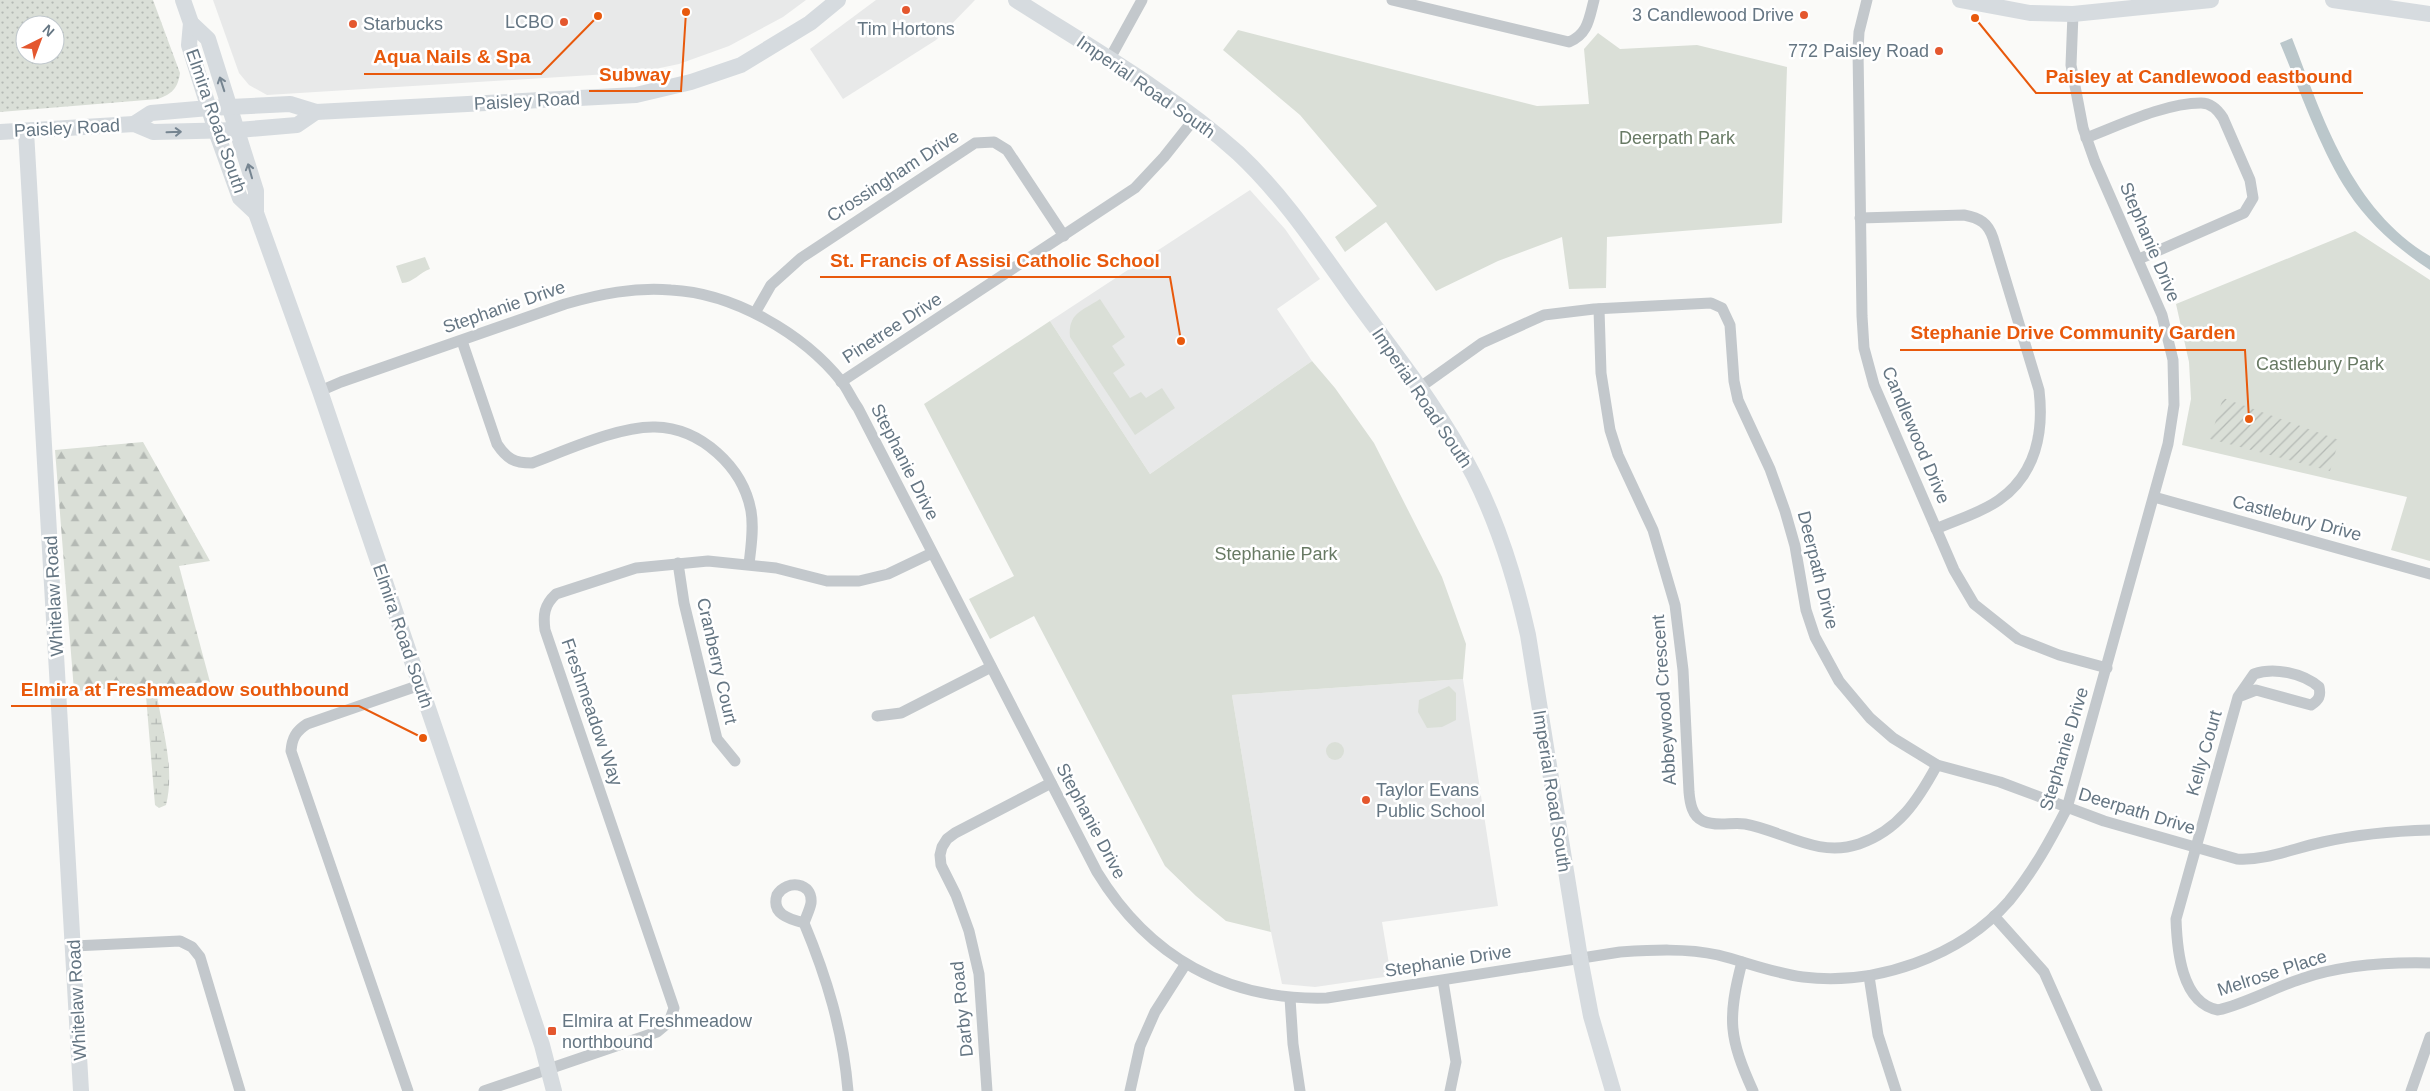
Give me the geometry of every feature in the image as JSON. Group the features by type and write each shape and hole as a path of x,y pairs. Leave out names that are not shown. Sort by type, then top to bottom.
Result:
{"street":[{"name":"Elmira Road South","path":"183,0 191,23 189,44 216,131 240,198 256,213"},
{"name":"Imperial Road South","path":"1016,0 1196,118 1238,154 1289,208 1419,388 1452,438 1482,493 1501,540 1520,602 1528,635 1580,958 1594,1031 1612,1091"},
{"path":"1109,60 1142,0"},
{"path":"1392,0 1569,42 1577,38 1586,29 1594,0"},
{"name":"Candlewood Drive","path":"1867,0 1859,32 1858,50 1863,332 1868,367 1936,528 1965,591 1974,604 2018,640 2038,648 2107,668"},
{"path":"1960,0 2030,13 2073,14 2211,0"},
{"path":"2333,0 2430,14"},
{"name":"Paisley Road","path":"134,124 151,113 209,108 290,104 316,112 636,95 691,82 741,65 810,23 841,1"},
{"name":"Stephanie Drive","path":"320,391 340,382 565,304 602,294 635,290 672,290 712,298 755,313 784,329 811,352 841,382 858,408 1097,872 1115,900 1144,932 1185,965 1231,985 1290,998 1327,998 1629,951 1683,951 1717,955 1803,977 1832,979 1869,976 1901,968 1938,954 1964,938 1994,916 2026,880 2042,855 2067,808 2168,444 2174,405 2173,360 2162,315 2086,138 2075,94 2071,66 2073,14"},
{"name":"Elmira Road South","path":"191,23 208,39 256,191 256,213 320,391 508,943 549,1069 554,1091"},
{"path":"2086,138 2155,113 2202,103 2218,110 2227,127 2253,189 2250,205 2244,213 2234,219 2139,259"},
{"name":"Paisley Road","path":"0,132 134,124 153,132 238,130 297,125 316,112"},
{"name":"Pinetree Drive","path":"841,382 1134,188 1164,157 1196,118"},
{"name":"Whitelaw Road","path":"26,131 81,1091"},
{"name":"Crossingham Drive","path":"755,313 772,285 801,258 975,143 994,142 1007,150 1064,236"},
{"path":"1860,218 1964,215 1980,219 1993,238 2039,390 2041,411 2040,433 2028,466 2014,487 1999,500 1936,528"},
{"name":"Deerpath Drive","path":"1419,388 1482,343 1544,315 1599,309 1711,303 1722,308 1730,325 1734,381 1738,400 1770,469 1785,511 1795,546 1806,610 1827,662 1843,687 1870,718 1893,738 1937,765 2000,782 2067,808 2195,848 2246,860 2342,838 2382,832 2430,830"},
{"name":"Abbeywood Crescent","path":"1599,309 1601,373 1610,430 1622,463 1653,530 1675,605 1683,670 1689,792 1691,806 1696,816 1703,822 1713,824 1742,824 1760,827 1815,847 1846,847 1872,838 1898,822 1919,798 1937,765"},
{"path":"462,341 497,444 505,457 517,463 532,462 626,430 656,427 691,435 717,452 736,474 751,511 752,534 749,564"},
{"name":"Castlebury Drive","path":"2154,497 2430,574"},
{"name":"Freshmeadow Way","path":"484,1091 657,1032 669,1022 674,1008 552,650 543,617 546,607 556,594 622,572 678,563 708,561 749,564 843,582 888,574 932,553"},
{"name":"Cranberry Court","path":"678,563 684,602 717,739 735,761"},
{"path":"876,716 901,713 991,667"},
{"name":"Kelly Court","path":"2195,848 2238,697 2254,674 2274,670 2312,681 2319,687 2320,695 2317,702 2311,705 2256,690 2238,697"},
{"path":"408,1091 291,751 292,742 298,731 307,724 420,685"},
{"name":"Darby Road","path":"987,1091 979,974 969,931 956,895 941,865 940,855 947,839 955,833 1051,783"},
{"name":"Melrose Place","path":"2195,848 2176,918 2176,947 2184,975 2197,1000 2208,1008 2218,1010 2230,1008 2262,992 2303,978 2342,969 2394,963 2430,963"},
{"path":"1994,916 2044,972 2097,1091"},
{"path":"804,923 826,977 835,1008 843,1045 848,1091"},
{"path":"74,946 180,941 192,947 200,957 240,1091"},
{"path":"1742,962 1731,1018 1732,1037 1738,1057 1753,1091"},
{"path":"1130,1091 1140,1046 1155,1012 1185,965"},
{"path":"1869,976 1878,1035 1896,1091"},
{"path":"1443,981 1456,1062 1450,1091"},
{"path":"1290,998 1293,1044 1300,1091"},
{"path":"2411,1091 2430,1037"}],"shaded area":[{"path":"213,0 806,0 783,17 729,46 679,64 641,72 267,95 249,85 239,73"},
{"path":"876,0 975,0 936,40 843,99 810,49"},
{"path":"2292,38 2328,130 2343,159 2379,213 2403,236 2430,256 2430,270 2396,245 2365,215 2338,176 2320,139 2280,43"},
{"path":"1250,190 1285,229 1320,279 1277,309 1312,361 1150,474 1050,321"},
{"name":"Taylor Evans Public School","path":"1463,679 1498,906 1382,922 1391,976 1315,987 1282,984 1271,932 1232,695"}],"green space":[{"path":"0,0 153,0 180,73 178,83 171,93 158,99 0,112"},
{"name":"Deerpath Park","path":"1238,30 1537,106 1589,104 1584,49 1598,33 1620,49 1697,45 1787,67 1782,223 1607,237 1606,288 1569,289 1562,237 1498,261 1436,291 1386,222 1345,252 1335,237 1377,206 1300,115 1223,50"},
{"name":"Castlebury Park","path":"2355,231 2430,280 2430,561 2391,550 2407,497 2182,445 2191,399 2189,362 2176,304"},
{"path":"425,257 430,269 406,283 402,283 396,266"},
{"path":"1100,299 1125,337 1112,346 1125,365 1113,373 1130,398 1141,392 1146,398 1162,388 1175,408 1135,435 1070,337 1071,323 1074,318 1082,310"},
{"name":"Stephanie Park","path":"1050,321 1150,474 1312,361 1335,388 1374,443 1442,577 1466,644 1463,679 1232,695 1271,932 1226,921 1196,896 1165,866 1034,616 990,639 969,599 1014,576 924,404"},
{"path":"2223,398 2339,440 2330,471 2210,439"},
{"path":"143,442 210,561 179,566 210,682 74,691 55,450"},
{"path":"1449,686 1456,693 1456,720 1442,727 1427,728 1418,712 1419,700"},
{"path":"150,693 157,696 169,765 166,805 159,808 155,805 146,696"},
{"path":"1335,742 1341,745 1344,751 1341,757 1335,760 1329,757 1326,751 1329,745"}],"place":[{"name":"Tim Hortons","path":"906,10"},
{"name":"Subway","path":"686,12"},
{"name":"3 Candlewood Drive","path":"1804,15"},
{"name":"Aqua Nails & Spa","path":"598,16"},
{"name":"Paisley at Candlewood eastbound","path":"1975,18"},
{"name":"LCBO","path":"564,22"},
{"name":"Starbucks","path":"353,24"},
{"name":"772 Paisley Road","path":"1939,51"},
{"name":"St. Francis of Assisi Catholic School","path":"1181,341"},
{"name":"Stephanie Drive Community Garden","path":"2249,419"},
{"name":"Elmira at Freshmeadow southbound","path":"423,738"},
{"name":"Taylor Evans Public School","path":"1366,800"},
{"name":"Elmira at Freshmeadow northbound","path":"552,1031"}]}
